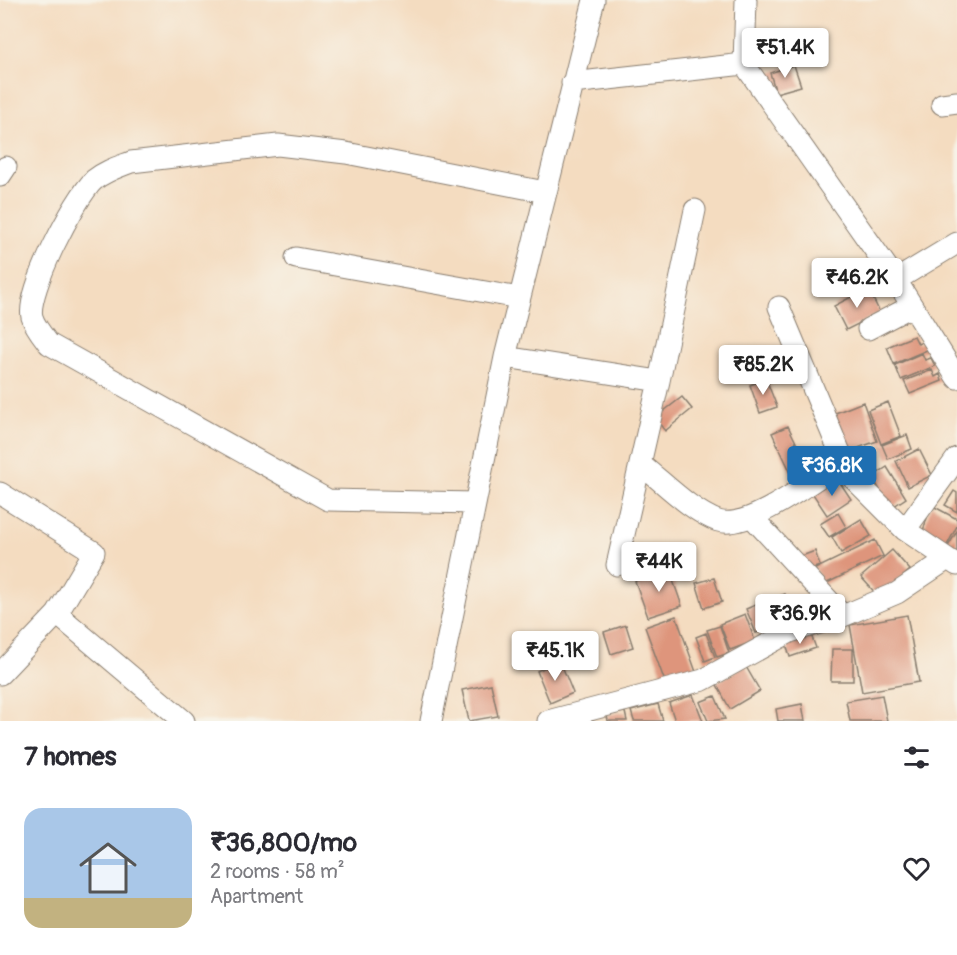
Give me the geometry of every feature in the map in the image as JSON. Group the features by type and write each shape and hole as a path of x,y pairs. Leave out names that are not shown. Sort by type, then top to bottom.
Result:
{"street":[{"path":"431,721 505,357 594,0"},
{"path":"746,0 744,64 896,280 957,378"},
{"path":"572,83 744,64"},
{"path":"475,503 328,500 50,344 32,316 33,300 63,224 85,191 110,169 131,162 278,145 346,153 545,192"},
{"path":"617,565 659,381 694,210"},
{"path":"896,280 957,243"},
{"path":"296,258 519,298"},
{"path":"868,329 912,306"},
{"path":"548,721 703,680 790,632 843,616 897,593 952,562 904,530 849,474 778,307"},
{"path":"505,357 659,381"},
{"path":"904,530 957,458"},
{"path":"640,464 699,510 718,521 733,523 752,517 843,461"},
{"path":"0,493 94,552 57,614 0,674"},
{"path":"752,517 843,616"},
{"path":"57,614 184,721"}],"building":[{"path":"794,65 801,86 776,93 770,73"},
{"path":"868,288 880,313 846,330 834,306"},
{"path":"914,336 918,344 924,341 927,350 894,364 887,347"},
{"path":"922,353 925,360 931,358 935,366 901,380 895,365"},
{"path":"932,370 935,377 940,374 942,381 910,394 904,381"},
{"path":"766,379 777,407 760,413 750,385"},
{"path":"682,397 692,409 665,431 655,418"},
{"path":"863,402 877,441 847,452 833,414"},
{"path":"888,402 901,436 881,444 868,410"},
{"path":"788,426 807,465 791,473 772,433"},
{"path":"907,435 912,449 888,459 882,445"},
{"path":"919,449 932,475 908,487 896,461"},
{"path":"887,467 906,498 891,508 872,477"},
{"path":"837,478 851,499 827,515 813,494"},
{"path":"954,491 957,493 957,512 945,505"},
{"path":"931,505 957,519 957,526 946,547 923,531"},
{"path":"838,513 846,527 829,537 820,524"},
{"path":"861,519 871,536 841,553 832,537"},
{"path":"957,531 957,554 947,548"},
{"path":"875,540 883,556 823,585 815,569"},
{"path":"892,550 910,570 879,597 861,577"},
{"path":"815,551 820,566 804,571 799,557"},
{"path":"669,569 682,606 648,617 635,581"},
{"path":"714,578 722,602 704,608 696,583"},
{"path":"785,594 794,619 756,633 746,609 758,604 761,614 768,611 765,601"},
{"path":"745,614 755,641 730,650 720,624"},
{"path":"907,615 919,682 862,692 850,625"},
{"path":"676,616 696,672 665,682 645,627"},
{"path":"626,625 633,647 611,654 604,632"},
{"path":"720,626 729,653 717,657 707,630"},
{"path":"810,632 816,648 790,657 785,641"},
{"path":"706,633 715,657 705,661 696,637"},
{"path":"832,649 853,649 853,681 831,681"},
{"path":"560,661 573,693 550,703 537,671"},
{"path":"745,665 760,691 730,709 716,683"},
{"path":"491,684 498,716 469,721 462,690"},
{"path":"693,695 703,721 675,721 669,703"},
{"path":"882,695 887,721 850,721 846,701"},
{"path":"715,696 725,719 708,721 700,702"},
{"path":"658,704 663,721 634,721 631,711"},
{"path":"802,704 805,721 778,721 776,709"},
{"path":"625,712 627,721 608,721 607,715"}]}
